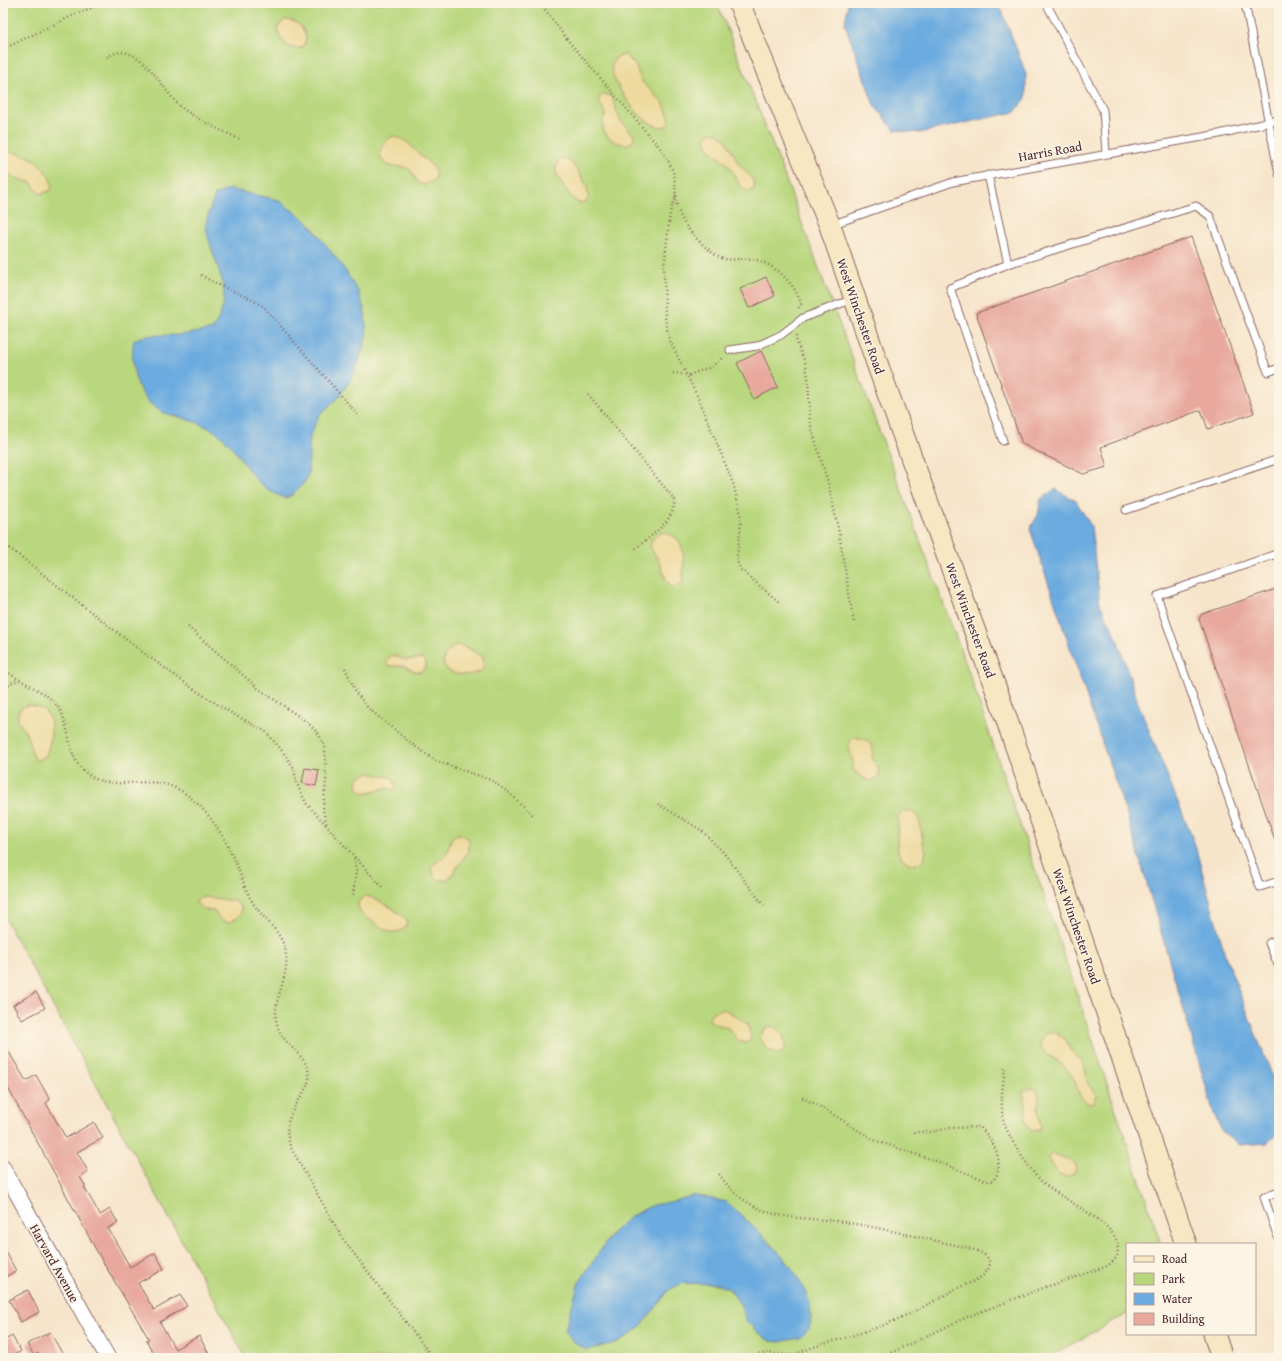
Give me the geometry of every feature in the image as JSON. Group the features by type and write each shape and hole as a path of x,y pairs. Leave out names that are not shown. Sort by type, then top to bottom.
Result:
{"main road":[{"name":"West Winchester Road","path":"739,3 830,226 1001,703 1186,1243"},
{"path":"1214,1335 1222,1358"}],"street":[{"name":"Harvard Avenue","path":"3,1168 108,1358"}],"lane":[{"path":"1046,3 1103,110 1106,153"},
{"path":"1245,3 1279,174"},
{"name":"Harris Road","path":"830,226 953,182 1106,153 1218,134 1279,120"},
{"path":"988,175 1008,264"},
{"path":"1003,440 950,288 1008,264 1196,206 1210,216 1268,372 1279,368"},
{"path":"730,350 757,346 781,335 803,318 855,299"},
{"path":"1126,510 1279,459"},
{"path":"1279,553 1157,596 1260,887 1279,881"},
{"path":"1279,939 1269,943 1279,967"},
{"path":"1279,1192 1264,1197 1279,1240"}],"path":[{"path":"3,49 103,3"},
{"path":"540,3 566,38 661,149 670,164 674,176 678,210 686,225 713,253 722,259 751,259 765,263 780,273 799,297 801,304 796,324 797,344 805,362 808,377 810,423 831,493 854,623"},
{"path":"107,56 119,52 128,53 139,60 156,75 174,102 186,111 239,139"},
{"path":"676,195 670,213 665,253 665,317 668,339 710,425 733,483 740,511 741,525 738,563 741,570 779,602"},
{"path":"201,275 218,286 254,300 264,307 310,358 358,415"},
{"path":"673,372 686,375 711,367 730,350"},
{"path":"588,394 674,499 675,508 671,516 635,548"},
{"path":"3,543 137,648 195,690 233,714 265,731 280,748 294,768 296,782 306,803 354,858 382,887"},
{"path":"188,627 259,689 307,722 318,733 325,747 326,780 323,810 328,828"},
{"path":"3,668 19,680 38,688 58,707 63,715 76,761 83,771 97,779 112,783 157,782 178,788 196,802 223,837 253,902 277,931 286,953 286,966 276,1016 277,1022 282,1036 305,1063 309,1073 306,1088 290,1117 287,1127 287,1136 292,1148 343,1239 433,1358"},
{"path":"345,668 357,694 368,708 413,745 436,761 491,780 509,793 533,815"},
{"path":"3,691 11,683 19,680"},
{"path":"658,804 701,830 723,852 765,907"},
{"path":"353,895 356,871 354,858"},
{"path":"880,1358 967,1317 1046,1286 1108,1266 1117,1257 1116,1238 1105,1226 1060,1197 1041,1181 1020,1153 1003,1121 1001,1100 1005,1068"},
{"path":"802,1098 816,1104 874,1140 939,1162 987,1181 993,1181 998,1174 1000,1162 995,1148 988,1134 980,1127 950,1128 932,1132 912,1132"},
{"path":"719,1174 727,1186 742,1198 760,1208 782,1215 844,1222 980,1251 987,1257 990,1263 987,1271 978,1279 937,1300 874,1329 813,1347 786,1358"},
{"path":"739,1358 768,1353 822,1358"}],"green space":[{"path":"3,3 717,3 777,156 967,667 1161,1243 1126,1243 1126,1315 1046,1358 246,1358 3,915"}],"sand":[{"path":"285,20 297,23 304,31 306,39 303,47 293,48 285,44 282,40 278,31 278,26"},
{"path":"625,55 635,65 642,82 664,104 670,120 667,126 659,127 642,116 618,87 612,66 615,58"},
{"path":"604,94 611,96 620,120 633,134 634,139 631,143 621,144 616,142 612,140 605,132 603,123 606,114 599,102 599,97"},
{"path":"711,132 718,133 726,140 739,164 751,177 754,183 754,189 748,191 741,187 727,164 708,147 705,139"},
{"path":"393,136 408,143 431,165 435,171 435,179 423,185 419,183 409,169 390,166 384,162 381,158 381,150 389,138"},
{"path":"3,151 24,155 39,164 44,169 51,181 51,190 41,194 36,190 32,183 16,178 3,171"},
{"path":"564,158 578,171 586,185 588,197 586,202 579,203 576,201 561,183 556,167 559,161"},
{"path":"663,532 672,535 678,540 683,552 683,583 675,587 672,587 666,580 660,563 650,547 652,539"},
{"path":"458,645 468,648 483,657 484,668 479,672 464,675 449,671 445,667 443,661 446,654 453,647"},
{"path":"392,655 406,660 422,658 426,662 426,667 420,672 404,666 388,666 386,660"},
{"path":"28,705 38,707 44,711 49,716 51,723 50,739 46,756 38,760 34,758 26,733 18,721 18,712 22,707"},
{"path":"852,738 861,738 868,742 873,748 872,757 879,770 879,776 871,781 863,778 853,768 853,762 848,747"},
{"path":"368,773 393,778 396,786 394,790 385,788 364,793 362,792 358,789 358,777"},
{"path":"909,810 914,813 920,823 926,851 924,861 917,864 909,863 903,860 898,849 898,815"},
{"path":"457,834 465,836 469,840 469,851 448,880 439,880 431,869 434,864 445,856 452,839"},
{"path":"365,896 382,902 399,913 407,921 406,927 397,932 389,931 362,915 359,910 358,902"},
{"path":"205,897 235,901 241,906 241,913 230,922 223,921 214,911 203,909 196,903 198,899"},
{"path":"724,1009 747,1023 751,1036 749,1041 745,1043 739,1041 727,1027 715,1024 709,1020 710,1015 715,1011"},
{"path":"771,1026 775,1027 781,1032 785,1042 785,1050 778,1054 766,1048 761,1039 763,1030"},
{"path":"1055,1032 1066,1040 1071,1051 1084,1063 1088,1084 1096,1095 1094,1103 1088,1103 1081,1098 1069,1072 1047,1054 1041,1047 1040,1043 1044,1035"},
{"path":"1031,1088 1037,1090 1038,1093 1038,1113 1041,1125 1040,1130 1031,1131 1025,1122 1026,1108 1023,1091"},
{"path":"1053,1154 1070,1160 1076,1165 1075,1172 1068,1177 1058,1175 1048,1159 1049,1156"}],"water":[{"path":"848,3 999,3 1026,74 1026,98 1015,112 919,133 894,130 874,105 845,24"},
{"path":"229,189 278,200 308,222 343,267 359,293 365,313 367,334 359,362 350,381 338,398 320,414 310,435 308,475 304,483 292,495 285,498 273,493 256,479 237,453 216,432 200,424 164,413 153,406 140,390 134,371 134,340 144,336 182,335 213,329 223,307 224,297 221,278 208,237 206,222 215,195"},
{"path":"1055,489 1076,501 1091,526 1100,604 1117,638 1138,703 1194,842 1226,958 1279,1093 1279,1132 1267,1143 1239,1145 1223,1133 1214,1114 1129,822 1030,529 1038,515 1041,499"},
{"path":"694,1195 727,1202 765,1238 789,1264 810,1302 811,1320 809,1329 800,1338 779,1342 771,1341 763,1337 747,1322 740,1304 729,1289 718,1284 683,1283 669,1290 642,1325 620,1342 587,1350 574,1343 565,1330 579,1282 613,1232 631,1216 653,1205 675,1201"}],"building":[{"path":"1191,237 1254,413 1208,429 1201,410 1101,447 1107,467 1083,474 1022,444 976,313"},
{"path":"766,277 775,296 749,308 740,289"},
{"path":"761,351 778,387 754,399 737,363"},
{"path":"1279,588 1279,846 1277,846 1199,619 1202,614"},
{"path":"305,768 319,770 316,786 302,783"},
{"path":"36,992 45,1008 22,1020 13,1005"},
{"path":"3,1042 26,1081 36,1075 50,1100 46,1103 66,1138 94,1122 103,1138 77,1152 88,1171 80,1177 86,1187 84,1187 100,1215 110,1209 118,1223 108,1228 130,1267 155,1253 164,1269 138,1283 154,1310 180,1295 187,1306 160,1322 175,1349 199,1336 211,1358 156,1358 146,1340 149,1339 100,1257 3,1079"},
{"path":"3,1246 16,1271 3,1278"},
{"path":"28,1290 39,1312 21,1322 9,1300"},
{"path":"50,1332 62,1353 54,1358 41,1358 38,1353 34,1356 27,1344"},
{"path":"12,1336 21,1351 9,1358 3,1358 3,1341"}]}
